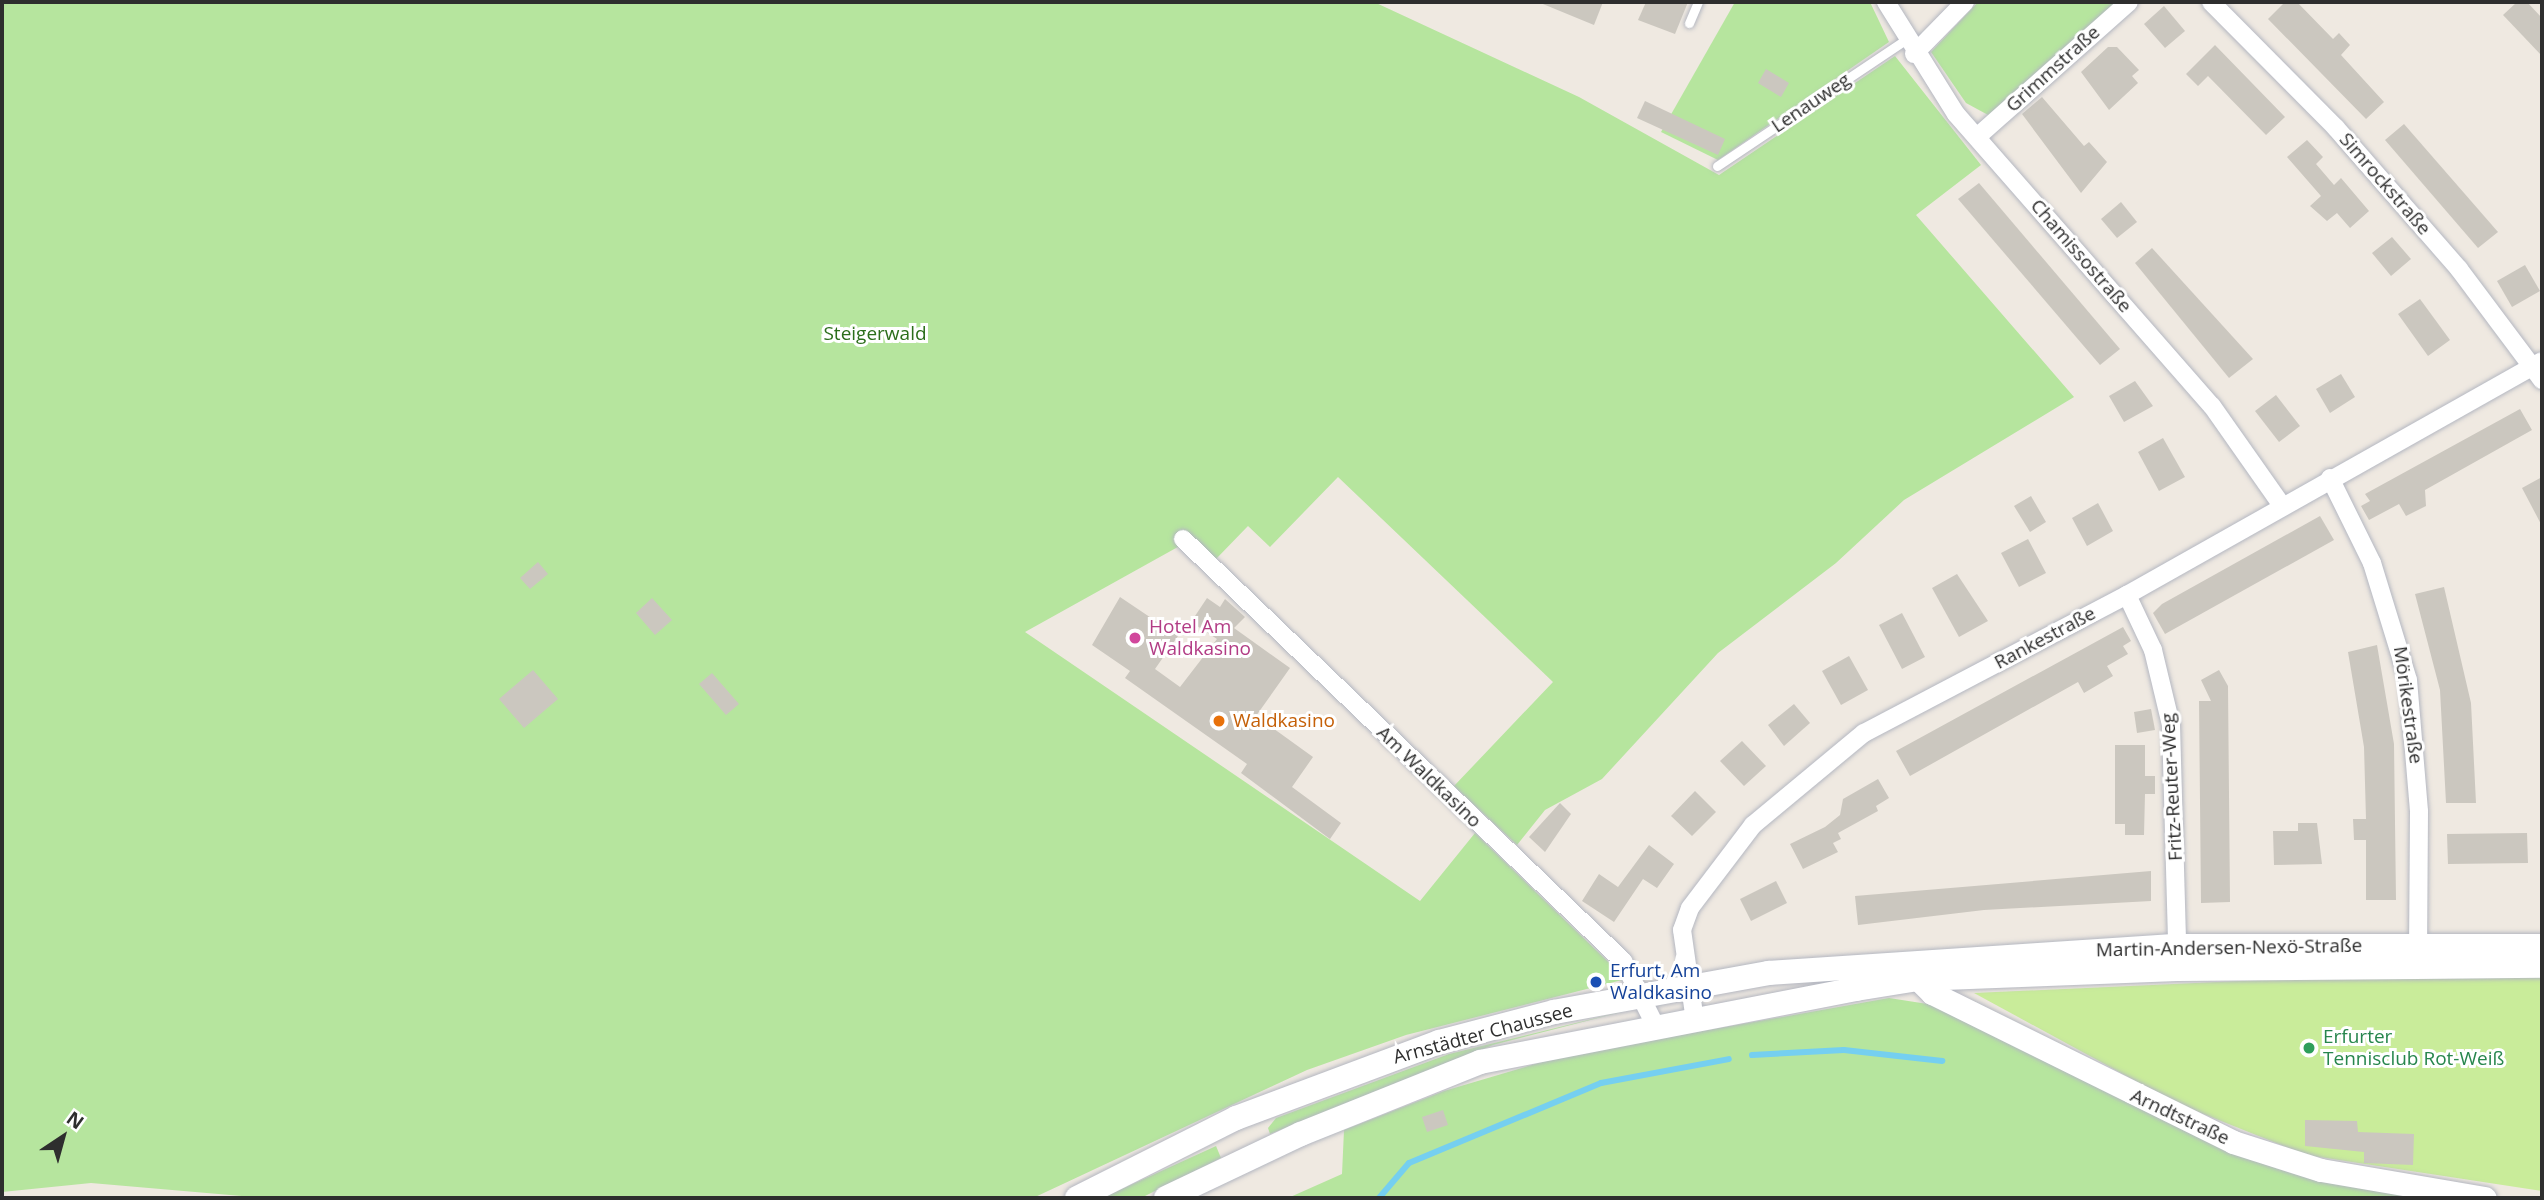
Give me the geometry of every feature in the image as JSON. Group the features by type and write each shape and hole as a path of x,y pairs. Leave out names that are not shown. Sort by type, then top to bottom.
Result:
{"main road":[{"name":"Martin-Andersen-Nexö-Straße","path":"1917,969 2177,946 2542,946"},
{"name":"Martin-Andersen-Nexö-Straße","path":"1917,969 2542,966"},
{"name":"Arnstädter Chaussee","path":"1077,1198 1236,1118 1359,1069 1533,1017 1690,987 1917,969"},
{"name":"Arnstädter Chaussee","path":"1166,1198 1301,1134 1480,1062 1695,1021 1917,969"}],"street":[{"name":"Chamissostraße","path":"1886,2 1910,47 1977,137 2212,406 2283,507"},
{"path":"1910,47 1965,2"},
{"name":"Grimmstraße","path":"1977,137 2129,2"},
{"name":"Simrockstraße","path":"2211,2 2336,128 2539,369"},
{"name":"Rankestraße","path":"1695,1021 1682,930 1690,908 1753,825 1864,733 2127,595 2330,478 2539,369"},
{"name":"Mörikestraße","path":"2330,478 2372,563 2408,680 2419,812 2418,946"},
{"name":"Am Waldkasino","path":"1183,539 1623,961 1645,995 1657,1027"},
{"name":"Fritz-Reuter-Weg","path":"2127,595 2153,650 2171,725 2177,946"},
{"name":"Arndtstraße","path":"1917,969 1932,993 2233,1142 2320,1170 2485,1198"}],"lane":[{"path":"1689,23 1698,2"},
{"name":"Lenauweg","path":"1717,166 1910,47"}],"green space":[{"name":"Steigerwald","path":"2,2 1374,2 1579,97 1719,175 1895,56 1981,165 1916,215 2074,397 1904,500 1836,563 1718,653 1602,779 1545,810 1517,845 1454,786 1553,682 1338,477 1270,547 1248,526 1216,559 1194,538 1025,632 1420,901 1475,833 1626,979 1406,1035 1307,1070 1033,1198 264,1198 91,1183 2,1192"},
{"path":"1735,2 1870,2 1889,42 1718,160 1661,132"},
{"path":"1978,2 2117,2 1990,116 1966,103 1931,52"},
{"name":"Erfurter Tennisclub Rot-Weiß","path":"2542,975 2542,1191 2306,1155 2176,1103 1974,993 2329,977"},
{"path":"1889,998 1934,1005 2244,1157 2294,1174 2440,1198 1288,1198 1342,1174 1344,1130 1444,1091 1562,1056"},
{"path":"1637,1008 1493,1045 1270,1134 1268,1128 1276,1118 1449,1054"},
{"path":"1216,1146 1221,1158 1141,1198 1102,1198"}],"building":[{"path":"1538,2 1603,2 1594,25"},
{"path":"1646,2 1688,2 1675,34 1638,20"},
{"path":"2285,2 2297,2 2333,39 2339,33 2350,45 2341,55 2384,102 2366,119 2268,19"},
{"path":"2517,2 2527,2 2542,18 2542,56 2503,15"},
{"path":"2164,6 2185,31 2165,48 2144,24"},
{"path":"2215,45 2285,117 2266,135 2208,76 2198,86 2186,74"},
{"path":"2108,47 2117,47 2139,70 2132,76 2138,83 2109,110 2081,72"},
{"path":"1766,69 1789,83 1781,97 1758,83"},
{"path":"2042,97 2084,146 2089,142 2107,162 2081,193 2022,114"},
{"path":"1645,101 1725,139 1718,155 1637,118"},
{"path":"2404,124 2498,232 2478,248 2385,140"},
{"path":"2307,140 2323,157 2316,164 2334,185 2341,178 2369,211 2350,228 2337,213 2327,221 2310,206 2321,196 2287,157"},
{"path":"1979,183 2120,349 2100,365 1958,199"},
{"path":"2121,202 2137,222 2117,238 2101,219"},
{"path":"2392,237 2411,259 2391,276 2372,253"},
{"path":"2152,248 2253,359 2229,378 2135,263"},
{"path":"2525,265 2540,291 2512,307 2497,281"},
{"path":"2420,299 2450,340 2428,356 2398,314"},
{"path":"2341,374 2355,397 2330,413 2316,389"},
{"path":"2135,381 2153,406 2124,422 2109,396"},
{"path":"2276,395 2300,426 2279,442 2255,411"},
{"path":"2520,409 2532,430 2425,490 2426,506 2406,516 2399,504 2369,520 2361,506 2370,501 2365,494"},
{"path":"2163,438 2185,477 2159,491 2138,452"},
{"path":"2542,477 2542,526 2522,488"},
{"path":"2031,496 2046,522 2030,532 2014,506"},
{"path":"2098,503 2113,531 2087,546 2072,518"},
{"path":"2320,516 2334,540 2165,634 2153,613 2162,604"},
{"path":"2028,539 2046,573 2019,587 2001,553"},
{"path":"538,562 548,574 530,589 520,578"},
{"path":"1957,574 1988,621 1959,637 1932,588"},
{"path":"2444,587 2471,703 2476,803 2446,803 2440,690 2415,594"},
{"path":"1120,597 1178,636 1155,669 1180,687 1217,639 1191,622 1207,598 1220,607 1225,599 1245,617 1234,628 1290,668 1256,716 1313,757 1292,787 1341,823 1330,839 1241,773 1247,764 1125,678 1130,671 1092,645"},
{"path":"652,598 672,620 655,635 636,613"},
{"path":"1902,613 1925,657 1902,669 1879,625"},
{"path":"2123,627 2131,641 2123,646 2128,654 2107,666 2113,676 2084,693 2078,682 1910,776 1896,751"},
{"path":"2377,645 2394,744 2396,900 2366,900 2366,840 2354,840 2353,819 2366,819 2364,747 2348,652"},
{"path":"1849,656 1868,690 1841,705 1822,671"},
{"path":"533,670 558,699 524,728 499,699"},
{"path":"2219,670 2228,686 2230,902 2201,903 2199,701 2211,701 2201,680"},
{"path":"712,673 739,704 726,715 699,684"},
{"path":"1794,704 1810,723 1784,746 1768,725"},
{"path":"2151,709 2155,730 2137,733 2134,712"},
{"path":"1742,741 1766,766 1744,786 1720,761"},
{"path":"2115,745 2145,745 2145,776 2155,776 2155,794 2145,794 2144,835 2125,835 2125,824 2115,824"},
{"path":"1878,779 1889,798 1876,806 1878,811 1838,833 1841,839 1833,843 1838,852 1803,869 1790,844 1825,827 1840,815 1843,799"},
{"path":"1695,791 1716,812 1692,836 1671,816"},
{"path":"1560,803 1571,814 1545,852 1529,837"},
{"path":"2298,823 2317,823 2322,864 2274,865 2273,831 2298,831"},
{"path":"2527,833 2528,863 2448,864 2447,834"},
{"path":"1649,845 1674,864 1657,888 1643,879 1614,922 1582,901 1599,874 1618,887"},
{"path":"2151,871 2151,901 1984,910 1858,925 1855,896"},
{"path":"1776,881 1787,903 1751,921 1740,899"},
{"path":"1443,1110 1448,1125 1427,1132 1422,1117"},
{"path":"2305,1120 2357,1121 2358,1132 2414,1134 2413,1165 2364,1163 2364,1152 2305,1146"}],"waterway":[{"path":"1752,1055 1844,1050 1942,1061"},
{"path":"1379,1198 1409,1163 1601,1083 1729,1059"}],"place":[{"name":"Hotel Am Waldkasino","path":"1135,638"},
{"name":"Waldkasino","path":"1219,721"},
{"name":"Erfurt, Am Waldkasino","path":"1596,982"},
{"name":"Erfurter Tennisclub Rot-Weiß","path":"2309,1048"}]}
